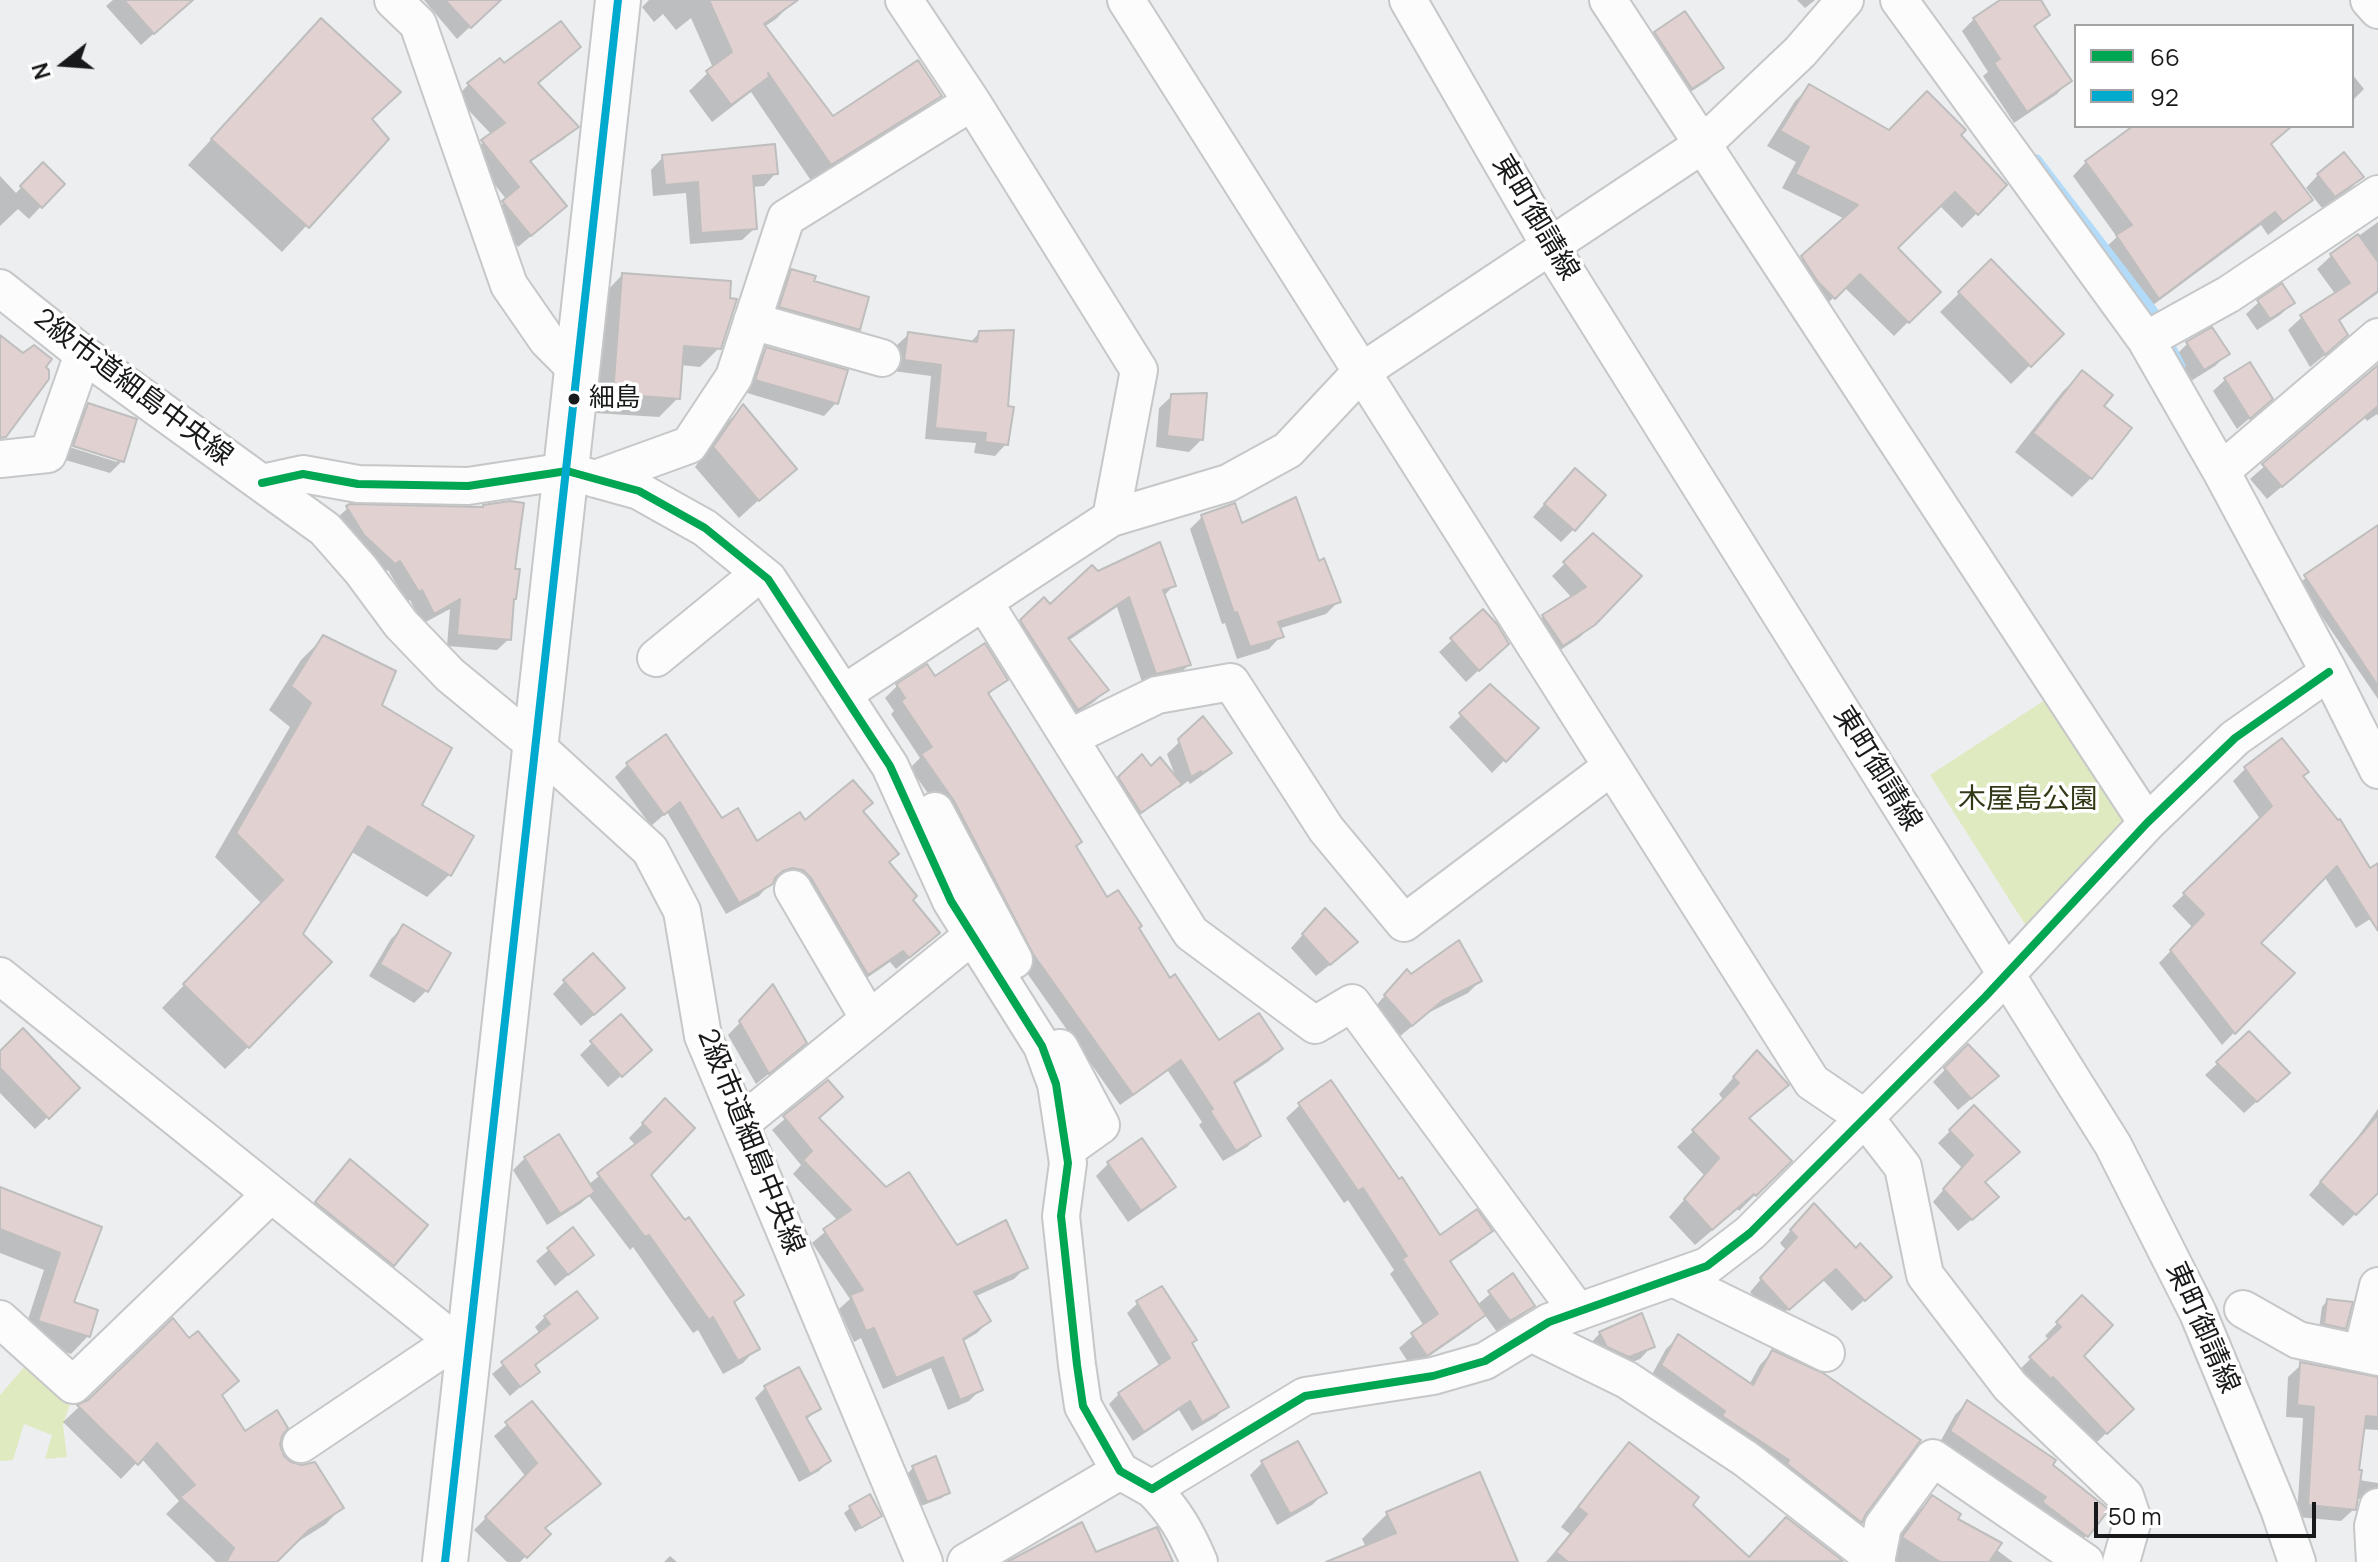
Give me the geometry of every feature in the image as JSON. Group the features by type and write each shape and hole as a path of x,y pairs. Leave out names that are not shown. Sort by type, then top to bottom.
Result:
{"main road":[{"path":"445,1562 461,1346 535,745 581,475 577,370 618,0"}],"street":[{"path":"393,0 418,24 509,285 547,340 577,370"},
{"path":"904,0 972,102 1139,370 1111,518"},
{"path":"1126,0 1812,1082 1865,1118 1903,1167 1925,1275 2010,1386 2125,1496 2133,1520 2121,1562"},
{"name":"東町御請線","path":"1408,0 1550,246 2113,1145 2198,1313 2279,1509 2297,1562"},
{"path":"1608,0 2147,823"},
{"path":"854,686 1111,518 1228,483 1288,450 1361,372 1702,145 1800,52 1845,0"},
{"path":"1899,0 2146,340 2221,471 2378,770"},
{"path":"2369,0 2378,10"},
{"path":"262,483 303,474 358,484 468,486 581,475 689,445 734,377 786,218 972,102"},
{"path":"2146,340 2229,294 2378,194"},
{"name":"2級市道細島中央線","path":"0,288 83,354 325,529 361,570 401,624 450,675 535,745 650,850 682,911 703,1036 924,1562"},
{"path":"752,321 882,358"},
{"path":"2221,471 2378,337"},
{"path":"0,459 48,454 83,354"},
{"path":"581,475 639,491 705,528 768,579 854,686 1101,1125 1066,1150"},
{"path":"656,658 760,573"},
{"path":"984,602 1191,933 1315,1025 1352,1003 1578,1312"},
{"path":"1152,1489 1305,1396 1446,1372 1485,1361 1549,1322 1707,1266 1750,1233 1865,1118 2006,975 2147,823 2235,738 2329,672"},
{"path":"1069,738 1157,695 1231,682 1326,829 1404,923 1611,767"},
{"path":"892,752 951,901 1042,1046 1056,1084 1068,1163 1061,1216 1083,1406 1120,1471 1152,1489 1167,1503 1187,1534 1199,1562"},
{"path":"793,889 869,1019"},
{"path":"740,1124 973,935"},
{"path":"0,976 461,1346 301,1444"},
{"path":"0,1319 73,1385 271,1194"},
{"path":"1673,1278 1826,1353"},
{"path":"2243,1309 2298,1340 2370,1355 2378,1286"},
{"path":"1531,1333 1640,1389 1746,1459 1876,1561 1883,1526 1933,1458 2085,1562"},
{"path":"966,1562 1120,1471"},
{"path":"2375,1562 2373,1526 2378,1507"}],"green space":[{"name":"木屋島公園","path":"2045,700 2125,826 2028,929 1930,775"},
{"path":"25,1366 73,1395 63,1425 67,1457 45,1459 52,1435 24,1424 13,1460 0,1461 0,1395"}],"building":[{"path":"124,0 193,0 154,34"},
{"path":"445,0 501,0 471,28"},
{"path":"709,0 798,0 764,24 833,116 918,60 942,96 831,165 768,73 769,77 731,105 706,71 732,52"},
{"path":"2000,0 2041,0 2050,15 2034,26 2072,81 2027,112 1994,63 2000,59 1973,18"},
{"path":"1685,11 1724,68 1692,89 1654,32"},
{"path":"321,18 401,92 372,119 389,139 309,228 211,139"},
{"path":"561,21 581,47 538,83 579,127 530,161 567,206 531,236 502,201 519,187 481,140 505,123 467,83 500,58 504,63"},
{"path":"1809,84 1889,130 1927,91 1966,130 1961,135 2007,185 1978,215 1955,192 1898,248 1941,292 1909,323 1860,274 1835,299 1818,282 1801,256 1858,205 1795,174 1809,147 1780,131"},
{"path":"2130,128 2290,128 2271,144 2313,200 2283,222 2275,212 2159,299 2116,235 2132,225 2085,161"},
{"path":"775,144 778,174 753,176 757,229 701,233 698,182 665,185 662,155"},
{"path":"2344,152 2364,177 2335,197 2317,174"},
{"path":"43,162 65,184 42,208 20,186"},
{"path":"2358,234 2378,262 2378,291 2339,320 2348,335 2325,355 2300,315 2350,283 2330,254"},
{"path":"1991,259 2064,334 2031,367 1958,292"},
{"path":"791,269 816,276 814,281 869,297 860,330 779,307"},
{"path":"622,273 731,281 730,298 737,299 721,349 684,346 680,399 613,394"},
{"path":"2282,283 2295,303 2270,319 2257,300"},
{"path":"2212,327 2230,354 2204,370 2186,342"},
{"path":"1014,330 1008,406 1014,407 1008,445 985,442 986,433 935,428 941,365 904,360 908,332 977,342 979,331"},
{"path":"0,335 23,353 34,345 52,359 46,367 49,379 6,437 0,438"},
{"path":"766,347 848,370 838,404 755,380"},
{"path":"2250,362 2273,399 2250,419 2224,378"},
{"path":"2378,365 2378,406 2282,487 2262,464"},
{"path":"2082,370 2113,395 2104,406 2132,428 2092,479 2033,433"},
{"path":"1207,393 1203,440 1167,436 1171,394"},
{"path":"88,403 137,419 124,462 73,446"},
{"path":"743,404 797,469 759,501 713,447"},
{"path":"1575,468 1606,495 1575,531 1544,504"},
{"path":"1296,497 1319,561 1324,558 1341,602 1278,622 1284,637 1250,647 1237,612 1234,613 1201,515 1235,503 1242,523"},
{"path":"510,501 524,503 515,569 520,569 511,640 457,635 460,599 434,614 422,590 419,592 400,561 395,564 364,535 346,506 483,507"},
{"path":"2378,525 2378,686 2304,575"},
{"path":"1593,533 1642,576 1595,625 1563,646 1542,615 1586,587 1563,562"},
{"path":"1160,542 1176,586 1163,590 1191,665 1156,674 1129,597 1068,638 1109,690 1078,710 1020,620 1044,597 1050,604 1092,565 1098,571"},
{"path":"1483,609 1509,644 1479,671 1450,638"},
{"path":"323,635 396,671 382,705 452,748 422,805 474,836 451,876 368,826 303,934 332,962 249,1048 183,984 283,880 236,833 311,703 291,686"},
{"path":"985,643 1008,680 988,693 1082,842 1076,846 1107,897 1118,890 1170,978 1175,974 1219,1040 1259,1013 1283,1049 1234,1082 1261,1136 1236,1151 1181,1060 1133,1095 1033,954 954,801 921,754 932,747 901,701 905,698 896,684 927,664 935,676"},
{"path":"1490,684 1539,728 1506,762 1459,713"},
{"path":"1203,716 1232,753 1203,773 1201,771 1191,777 1178,739"},
{"path":"666,734 722,818 738,808 757,841 800,812 805,820 853,780 873,803 863,811 899,854 889,862 917,896 913,900 940,933 909,958 903,951 868,975 811,878 803,870 792,868 783,871 773,884 739,903 680,802 664,815 626,763"},
{"path":"2282,738 2309,772 2303,776 2340,819 2370,868 2378,863 2378,931 2337,866 2261,943 2295,973 2235,1034 2170,950 2204,914 2183,893 2272,806 2244,767"},
{"path":"1142,754 1151,766 1160,757 1182,784 1141,813 1118,777"},
{"path":"1325,908 1358,942 1330,965 1302,934"},
{"path":"403,924 451,953 428,992 380,964"},
{"path":"1459,940 1482,981 1442,1001 1412,1026 1384,995 1407,969 1411,974"},
{"path":"593,953 625,988 594,1015 563,980"},
{"path":"773,984 807,1043 769,1074 739,1021"},
{"path":"621,1014 652,1050 622,1077 590,1041"},
{"path":"23,1028 80,1088 49,1119 0,1068 0,1051"},
{"path":"2249,1031 2290,1073 2257,1102 2216,1062"},
{"path":"1968,1044 1999,1076 1971,1099 1944,1068"},
{"path":"1757,1050 1789,1085 1749,1118 1792,1161 1756,1196 1754,1194 1712,1230 1684,1199 1719,1158 1692,1130 1739,1083 1733,1077"},
{"path":"828,1080 843,1097 819,1118 886,1187 909,1172 957,1245 1006,1220 1028,1268 974,1292 991,1321 963,1339 983,1390 960,1400 943,1357 896,1378 874,1328 866,1331 850,1295 863,1290 823,1229 851,1210 803,1160 812,1151 783,1116"},
{"path":"1331,1080 1440,1235 1477,1209 1493,1231 1450,1261 1486,1315 1427,1356 1411,1333 1438,1314 1402,1259 1407,1256 1363,1188 1358,1191 1298,1103"},
{"path":"665,1098 695,1128 651,1175 685,1220 689,1217 744,1295 734,1302 760,1349 738,1361 713,1317 709,1320 649,1235 645,1237 597,1173 651,1132 642,1123"},
{"path":"1974,1105 2020,1152 1985,1182 1999,1197 1972,1220 1943,1189 1973,1155 1949,1130"},
{"path":"2378,1115 2378,1193 2356,1215 2320,1182"},
{"path":"559,1134 595,1192 560,1214 524,1157"},
{"path":"1142,1138 1176,1187 1141,1211 1107,1162"},
{"path":"350,1159 428,1225 394,1266 315,1202"},
{"path":"0,1187 102,1227 74,1302 98,1310 90,1337 38,1321 60,1253 0,1229"},
{"path":"1814,1203 1856,1248 1860,1243 1892,1277 1865,1301 1836,1269 1789,1310 1760,1278 1797,1237 1790,1230"},
{"path":"573,1227 594,1255 568,1275 547,1248"},
{"path":"1513,1273 1535,1306 1510,1321 1488,1291"},
{"path":"1162,1286 1197,1340 1192,1343 1229,1407 1202,1422 1190,1401 1144,1432 1118,1393 1170,1358 1136,1301"},
{"path":"577,1291 598,1318 535,1365 540,1372 520,1387 501,1362 550,1324 544,1316"},
{"path":"2082,1295 2113,1325 2084,1356 2134,1409 2107,1434 2053,1377 2051,1379 2029,1357 2061,1327 2056,1322"},
{"path":"2327,1299 2353,1302 2346,1329 2324,1324"},
{"path":"1642,1313 1655,1347 1629,1357 1607,1347 1599,1332"},
{"path":"173,1318 189,1338 198,1331 239,1381 222,1395 245,1431 277,1410 288,1428 280,1445 284,1456 302,1465 315,1462 344,1508 309,1530 277,1562 226,1562 234,1548 180,1497 195,1485 157,1443 138,1465 77,1405 88,1400"},
{"path":"1678,1334 1753,1385 1772,1350 1823,1373 1921,1440 1862,1523 1787,1464 1789,1460 1722,1416 1725,1411 1661,1365"},
{"path":"2300,1362 2378,1377 2378,1417 2366,1416 2356,1510 2308,1505 2314,1407 2297,1405"},
{"path":"799,1367 821,1409 806,1417 831,1461 810,1474 764,1386"},
{"path":"1967,1400 2056,1460 2053,1465 2107,1508 2108,1511 2088,1537 2042,1502 2046,1497 1950,1431"},
{"path":"532,1401 601,1484 545,1528 551,1534 527,1558 485,1517 537,1463 505,1422"},
{"path":"1298,1441 1327,1493 1290,1514 1261,1461"},
{"path":"1629,1442 1699,1497 1693,1505 1749,1557 1786,1517 1843,1561 1568,1562 1556,1552 1587,1514 1578,1507"},
{"path":"936,1456 950,1493 927,1502 912,1466"},
{"path":"1480,1472 1518,1562 1326,1562 1396,1533 1386,1512"},
{"path":"870,1494 882,1516 861,1528 849,1506"},
{"path":"1932,1495 1961,1514 1958,1519 2002,1543 1989,1562 1940,1562 1902,1537"},
{"path":"1082,1522 1096,1552 1157,1527 1173,1562 1007,1562"}],"waterway":[{"path":"2037,159 2160,323"},
{"path":"2166,336 2181,366"}],"transit line":[{"name":"92","path":"445,1562 618,0"},
{"name":"66","path":"262,483 303,474 358,484 468,486 567,471 639,491 705,528 768,579 890,766 951,901 1042,1046 1056,1084 1068,1163 1061,1216 1083,1406 1120,1471 1152,1489 1305,1396 1433,1376 1485,1361 1549,1322 1707,1266 1750,1233 1985,997 2147,823 2235,738 2329,672"}],"place":[{"name":"細島","path":"574,399"}]}
